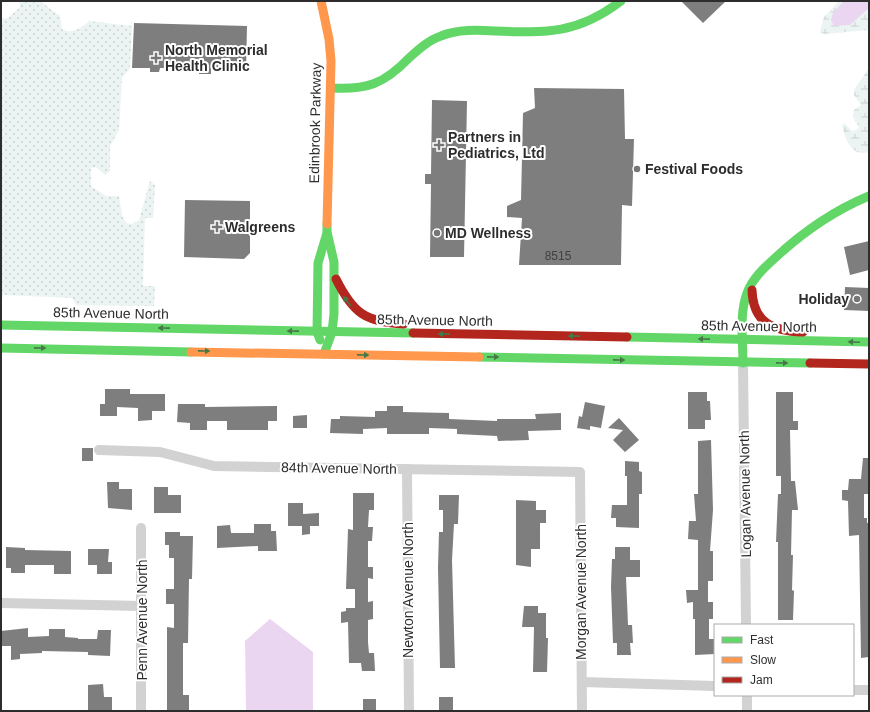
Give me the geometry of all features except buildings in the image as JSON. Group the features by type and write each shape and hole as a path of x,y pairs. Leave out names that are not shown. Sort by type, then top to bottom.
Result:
{"main road":[{"name":"Edinbrook Parkway","path":"321,1 325,15 331,61 327,232 318,263 317,332 324,354"},
{"path":"331,88 363,88 377,83 394,72 419,48 439,37 453,32 480,30 544,32 573,29 596,20 621,1"},
{"path":"743,363 745,300 754,279 764,268 813,224 839,207 869,196"},
{"name":"Edinbrook Parkway","path":"324,354 332,332 334,277 334,262 327,232"},
{"path":"334,277 343,294 354,309 366,318 376,322 518,326 559,336"},
{"path":"754,279 752,303 762,318 778,330 791,332 862,333 869,335"},
{"name":"85th Avenue North","path":"1,325 869,342"},
{"path":"1,348 743,363 869,364"}],"street":[{"name":"Logan Avenue North","path":"743,363 746,624"},
{"name":"84th Avenue North","path":"99,450 160,452 214,466 580,472"},
{"name":"Newton Avenue North","path":"407,469 408,711"},
{"name":"Morgan Avenue North","path":"580,472 582,711"},
{"name":"Penn Avenue North","path":"141,528 141,711"},
{"path":"1,602 142,606"},
{"path":"582,682 714,686"},
{"path":"854,690 869,690"},
{"path":"747,696 747,711"}],"green space":[{"path":"19,1 40,1 60,16 62,29 65,31 76,30 89,21 132,26 130,68 122,78 119,130 110,146 110,171 105,175 96,167 91,168 91,186 106,196 119,196 122,215 126,223 132,224 139,220 150,181 155,185 153,218 145,218 143,286 155,286 154,306 76,305 72,298 3,295 1,303 1,19 8,18 20,7"},
{"path":"839,1 869,1 869,30 824,34 820,32 824,17"},
{"path":"869,68 869,152 863,153 854,150 850,146 845,137 842,126 844,123 852,131 859,127 853,117 854,110 861,105 854,95 854,90"}],"shaded area":[{"path":"844,1 869,1 869,8 850,25 834,26 831,20 833,13"},
{"path":"270,619 313,652 313,711 246,711 245,641"}],"traffic: fast":[{"path":"331,88 355,88 374,84 391,74 428,42 447,34 468,30 531,32 561,29 576,26 590,20 621,1"},
{"path":"743,363 743,310 747,293 755,278 775,258 819,222 843,208 869,196"},
{"path":"324,354 332,332 334,314 334,262 327,232 327,224"},
{"path":"320,340 317,332 318,263 327,233"},
{"path":"1,325 413,333"},
{"path":"627,337 869,342"},
{"path":"1,348 191,352"},
{"path":"479,357 810,363"}],"traffic: slow":[{"path":"321,1 329,39 331,61 327,224"},
{"path":"191,352 479,357"}],"traffic: jam":[{"path":"336,279 348,300 362,314 379,321 404,324"},
{"path":"752,290 756,310 761,318 767,323 783,330 803,332"},
{"path":"413,333 627,337"},
{"path":"810,363 869,364"}],"place":[{"name":"North Memorial Health Clinic","path":"156,58"},
{"name":"Partners in Pediatrics, Ltd","path":"439,145"},
{"name":"Festival Foods","path":"637,169"},
{"name":"Walgreens","path":"217,227"},
{"name":"MD Wellness","path":"437,233"},
{"name":"Holiday","path":"857,299"}]}
